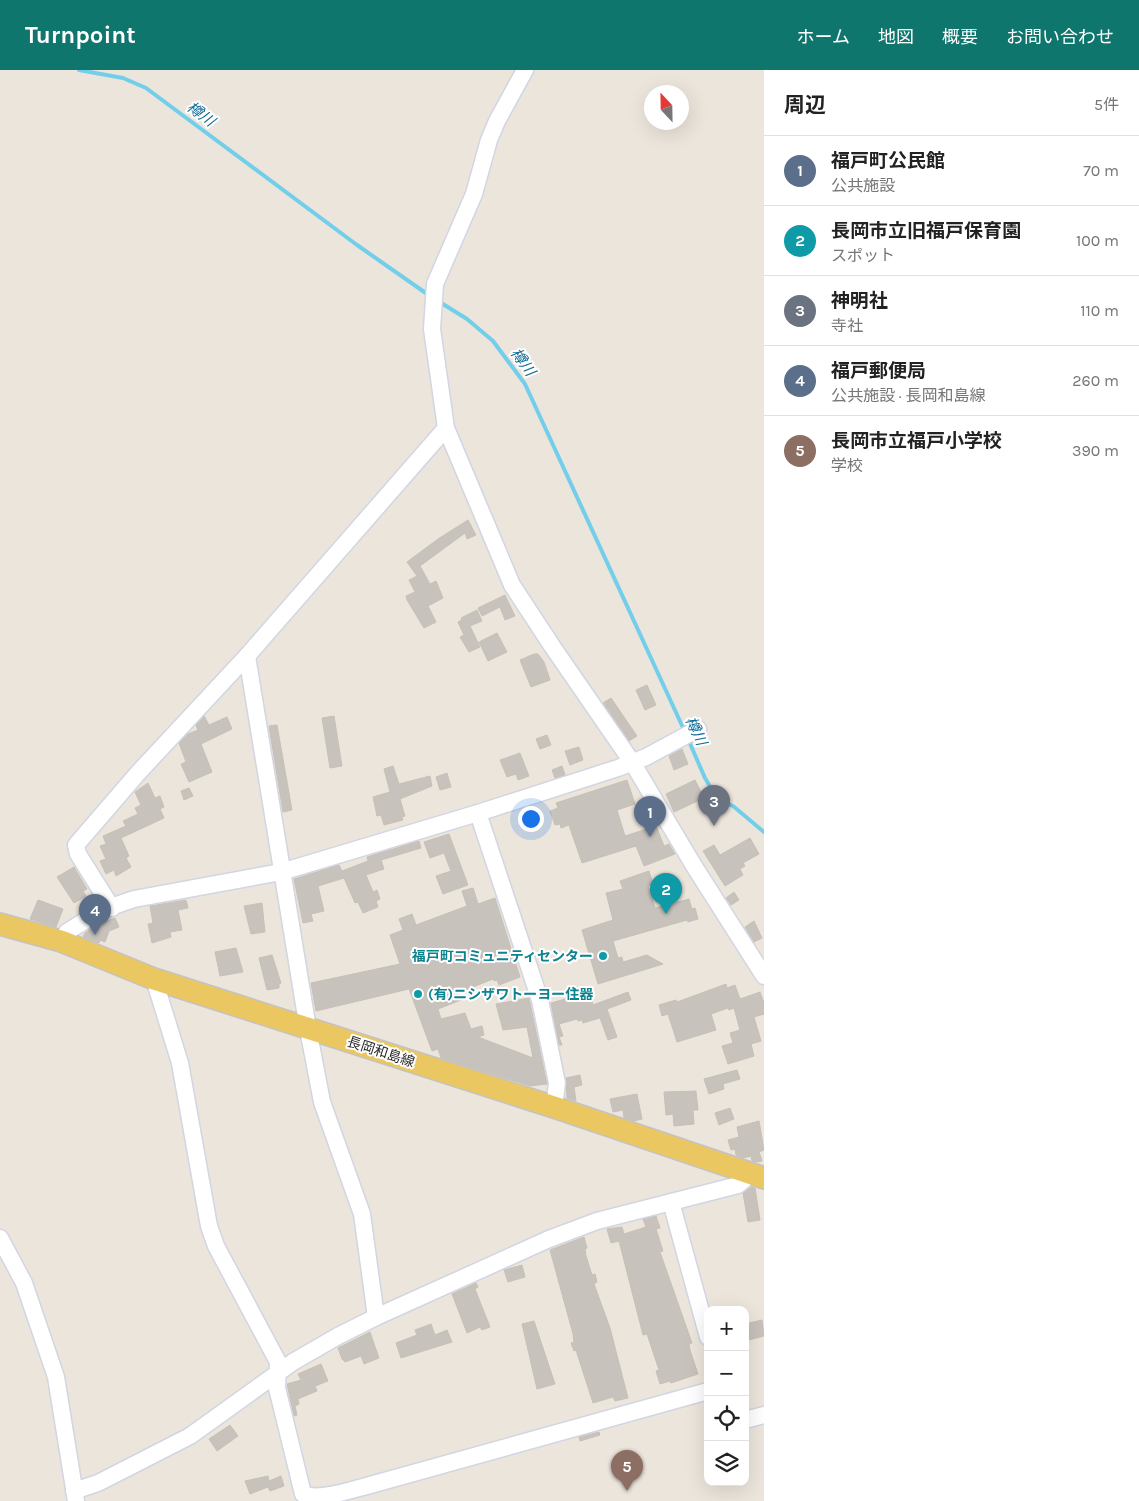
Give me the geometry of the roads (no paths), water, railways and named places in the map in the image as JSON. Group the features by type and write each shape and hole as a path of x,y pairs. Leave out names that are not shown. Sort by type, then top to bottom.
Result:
{"main road":[{"name":"長岡和島線","path":"2,928 61,941 154,979 554,1107 757,1176"}],"street":[{"path":"525,70 493,130 474,194 436,284 432,309 434,347 446,428 512,584 632,762 694,866 759,953 764,976"},
{"path":"112,908 78,854 76,845 138,774 247,656 446,428"},
{"path":"247,656 308,1029 326,1120 362,1214 376,1317"},
{"path":"61,941 67,932 102,910 134,899 282,872 478,813 632,762 698,729"},
{"path":"478,813 540,1000 557,1083 554,1107"},
{"path":"154,979 180,1064 209,1226 216,1246 278,1362 277,1388 303,1494 308,1498 316,1500 704,1393"},
{"path":"0,1238 24,1284 56,1377 75,1496 190,1436 293,1362 330,1340 376,1317 549,1238 597,1222 738,1185 757,1176"},
{"path":"671,1202 704,1322"},
{"path":"749,1419 764,1415"}],"waterway":[{"name":"樽川","path":"79,70 123,78 146,88 357,245 430,296"},
{"name":"樽川","path":"438,301 467,319 493,341 525,384 685,732"},
{"name":"樽川","path":"688,739 705,778 718,800 733,806 764,832"}],"place":[{"name":"神明社","path":"714,826"},
{"name":"福戸町公民館","path":"650,837"},
{"name":"長岡市立旧福戸保育園","path":"666,914"},
{"name":"福戸郵便局","path":"95,935"},
{"name":"福戸町コミュニティセンター","path":"603,956"},
{"name":"(有)ニシザワトーヨー住器","path":"418,994"},
{"name":"長岡市立福戸小学校","path":"627,1491"}]}
